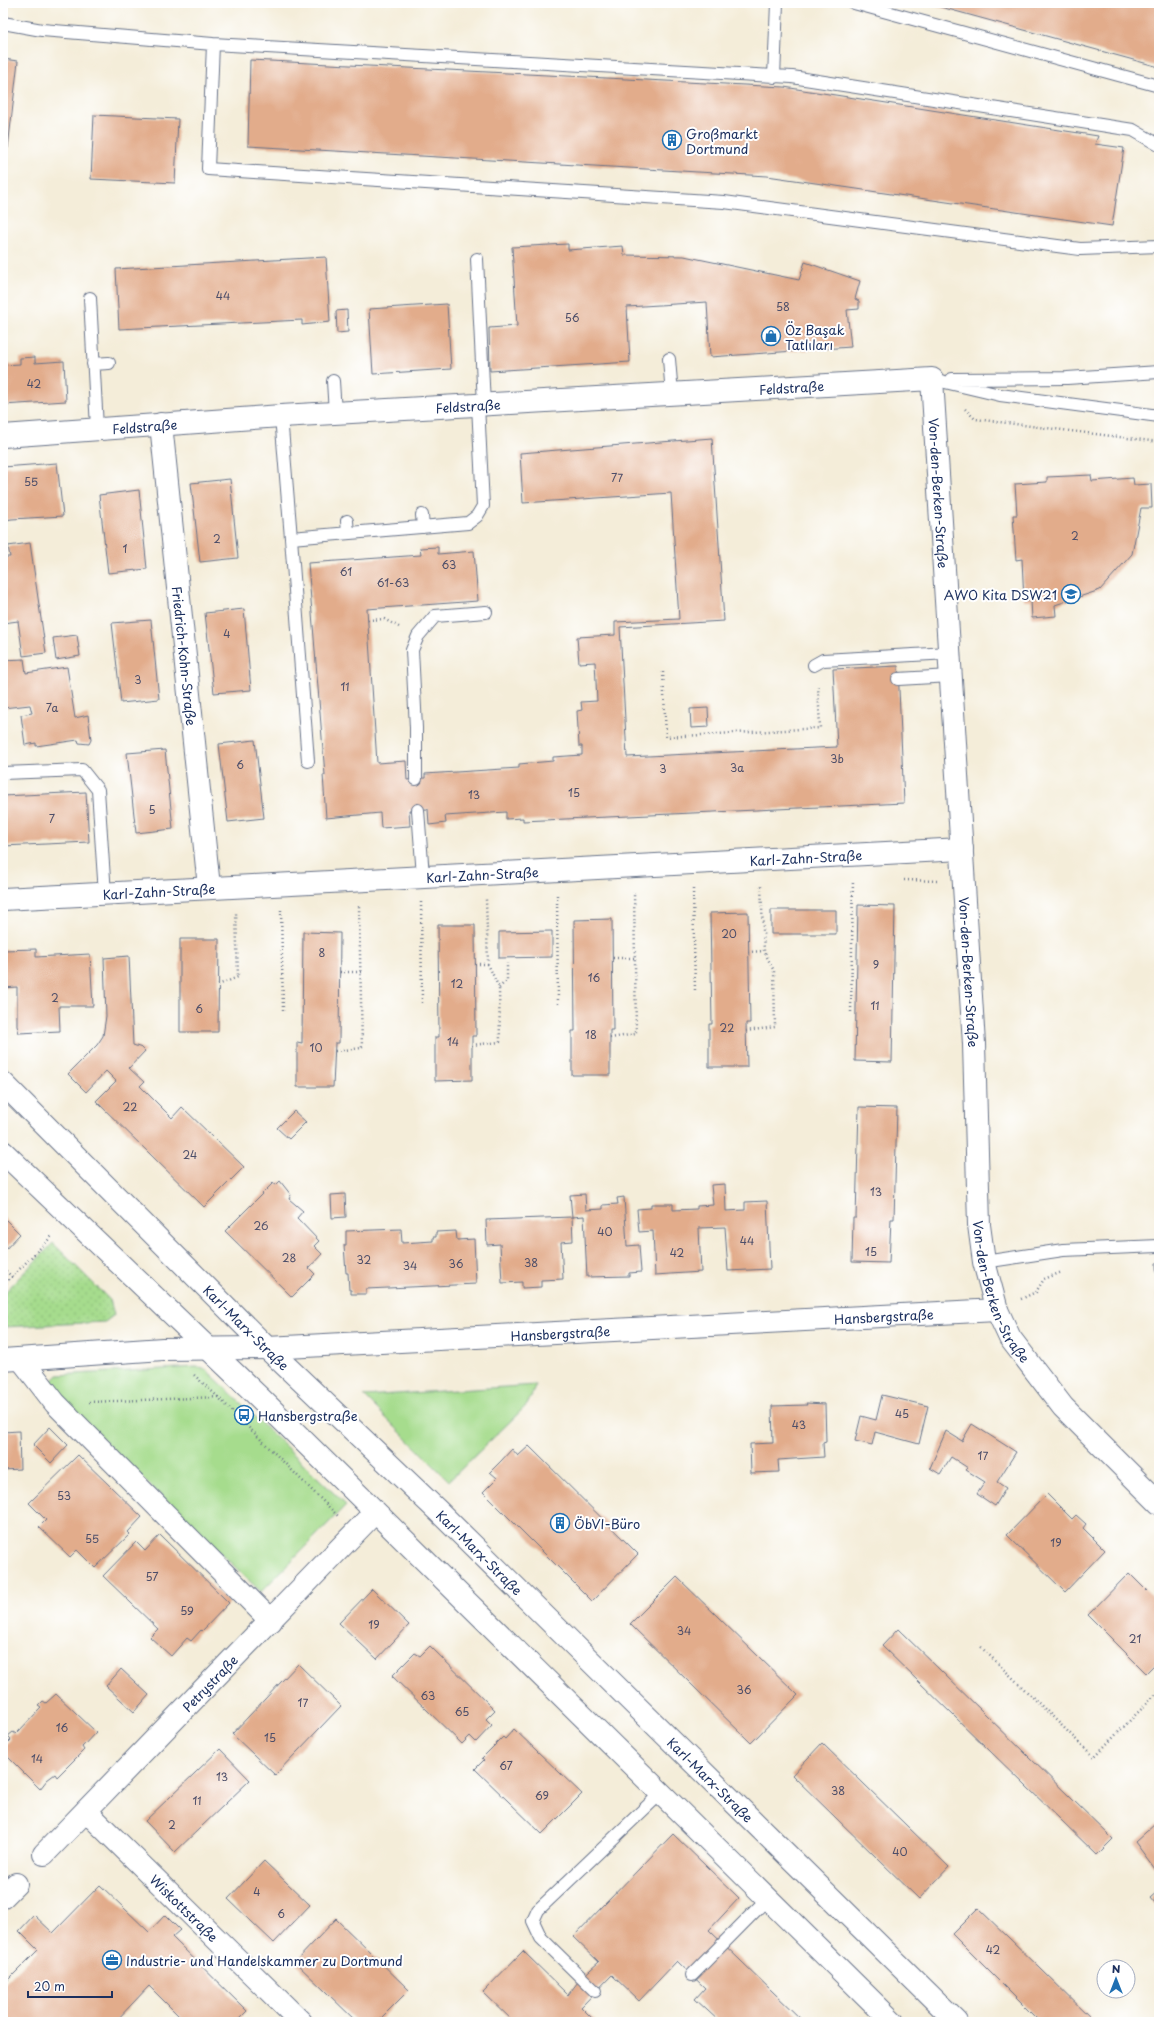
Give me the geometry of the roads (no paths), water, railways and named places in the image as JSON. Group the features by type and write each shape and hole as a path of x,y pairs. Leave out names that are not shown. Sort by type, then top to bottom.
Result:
{"street":[{"name":"Feldstraße","path":"3,436 97,428 281,416 932,379"},
{"name":"Von-den-Berken-Straße","path":"932,379 974,1044 979,1225 984,1262 997,1310 1010,1338 1063,1407 1159,1503"},
{"name":"Friedrich-Kohn-Straße","path":"161,424 209,887"},
{"name":"Karl-Zahn-Straße","path":"3,899 209,887 962,849"},
{"name":"Karl-Marx-Straße","path":"3,1083 267,1348 443,1515 957,2022"},
{"path":"3,1152 662,1792 893,2022"},
{"name":"Hansbergstraße","path":"12,1360 163,1349 267,1348 997,1310"},
{"path":"12,1360 271,1620"},
{"name":"Petrystraße","path":"44,1854 375,1512"},
{"name":"Wiskottstraße","path":"86,1811 300,2022"}],"lane":[{"path":"774,76 777,3"},
{"path":"854,3 1159,86"},
{"path":"3,23 42,30 213,44 774,76 1133,130 1159,145"},
{"path":"213,44 208,169 724,202 1080,250 1159,246"},
{"path":"291,538 348,533 423,521 468,523 477,516 483,506 477,259"},
{"path":"90,298 97,428"},
{"path":"669,359 672,394"},
{"path":"93,364 109,363"},
{"path":"932,379 1067,378 1159,372"},
{"path":"932,379 1000,395 1159,416"},
{"path":"333,381 335,413"},
{"path":"281,416 308,761"},
{"path":"347,520 348,533"},
{"path":"416,779 416,728 412,650 418,636 435,616 486,612"},
{"path":"815,664 822,660 949,653"},
{"path":"898,679 951,676"},
{"path":"3,773 82,770 98,790 105,894"},
{"path":"418,810 423,876"},
{"path":"984,1262 1063,1250 1159,1246"},
{"path":"595,1991 541,1938 533,1921 538,1910 662,1792"},
{"path":"692,1975 768,1898"}],"place":[{"name":"Großmarkt Dortmund","path":"672,140"},
{"name":"Öz Başak Tatlıları","path":"771,336"},
{"name":"AWO Kita DSW21","path":"1071,594"},
{"name":"Hansbergstraße","path":"244,1415"},
{"name":"ÖbVI-Büro","path":"560,1523"},
{"name":"Industrie- und Handelskammer zu Dortmund","path":"112,1960"}]}
